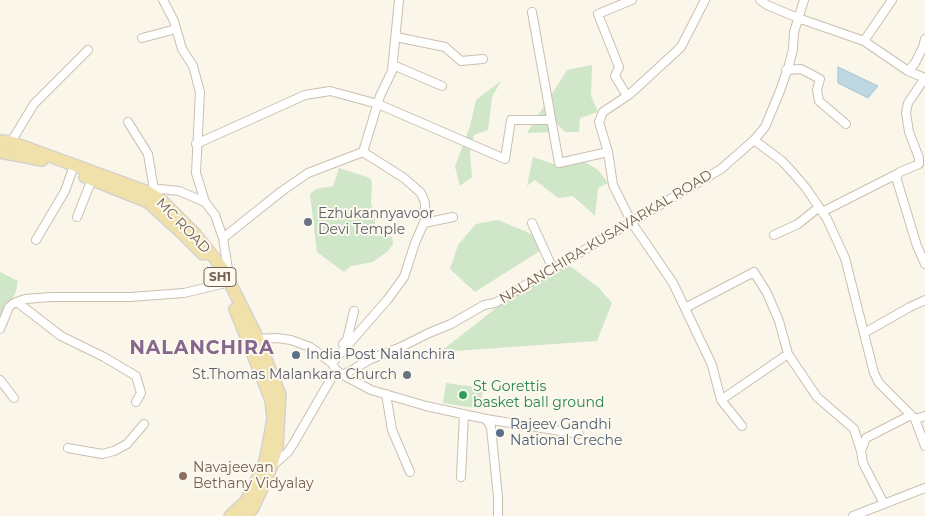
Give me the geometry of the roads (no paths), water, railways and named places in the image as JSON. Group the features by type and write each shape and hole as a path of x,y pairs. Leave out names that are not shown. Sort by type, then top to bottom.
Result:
{"main road":[{"name":"MC ROAD","path":"6,141 151,191 196,235 223,269 227,283 280,395 277,447 253,508 245,516"},
{"name":"MC ROAD","path":"0,152 37,158 148,202 199,249 227,283"},
{"name":"MC ROAD","path":"230,516 246,501 263,467 273,419 271,400 253,340"}],"street":[{"path":"0,329 9,308 25,299 52,297 130,298 184,293 227,283 223,238 215,215 205,202 196,173 200,92 193,66 182,49 168,8 163,0"},
{"path":"363,152 378,104 392,71 399,0"},
{"path":"627,96 615,76 619,68 598,14 632,0"},
{"path":"705,0 682,48 627,96 600,116 599,122 608,152 613,185 632,223 673,283 712,365 721,400 742,426"},
{"path":"760,0 766,5 798,18 864,41 908,71 925,78 908,103 906,113 909,132 920,164 820,210 798,224 774,235"},
{"name":"NALANCHIRA-KUSAVARKAL ROAD","path":"343,375 371,359 401,348 428,333 452,324 484,305 496,303 721,169 754,140 765,127 780,91 793,49 794,32 804,0"},
{"path":"864,41 892,0"},
{"path":"532,12 559,163 608,152"},
{"path":"142,38 176,29"},
{"path":"396,37 445,47 461,61 483,59"},
{"path":"908,71 915,63 925,39"},
{"path":"6,141 34,104 88,50"},
{"path":"393,65 442,86"},
{"path":"786,70 801,69 820,79 817,90 819,100 846,124"},
{"path":"196,144 305,95 330,91 378,104 505,159 511,120 551,120"},
{"path":"128,122 148,154 151,191 178,191 205,202"},
{"path":"754,140 794,174 806,188 832,230 845,258 872,370 877,380 913,417 925,446"},
{"path":"330,361 388,299 404,277 424,221 426,203 421,193 404,178 363,152"},
{"path":"223,238 308,173 363,152"},
{"path":"36,240 65,191 72,171"},
{"path":"897,174 897,182 917,246 925,264"},
{"path":"77,217 92,179"},
{"path":"424,221 453,217"},
{"path":"532,223 552,269"},
{"path":"684,308 754,272 767,293 779,322 788,354 817,397 854,429 864,463 884,504"},
{"path":"864,333 925,300"},
{"path":"17,302 61,336 104,357 136,376 141,393 136,402"},
{"path":"330,361 347,340 354,312"},
{"path":"253,340 277,338 292,340 310,347 330,361 336,370 343,375 371,390 426,406 486,419 578,434"},
{"path":"721,400 788,354"},
{"path":"270,468 296,442 336,370"},
{"path":"0,380 14,398"},
{"path":"386,394 392,430 410,472"},
{"path":"461,477 464,414"},
{"path":"861,451 866,438 913,417 925,416"},
{"path":"486,419 491,426 498,516"},
{"path":"68,448 102,454 114,451 127,444 144,424"},
{"path":"853,516 925,488"}],"water":[{"path":"838,67 878,86 868,98 838,83"}],"place":[{"name":"Ezhukannyavoor Devi Temple","path":"308,222"},
{"name":"India Post Nalanchira","path":"296,355"},
{"name":"St.Thomas Malankara Church","path":"407,375"},
{"name":"St Gorettis basket ball ground","path":"463,395"},
{"name":"Rajeev Gandhi National Creche","path":"500,433"},
{"name":"Navajeevan Bethany Vidyalay","path":"183,476"}],"district":[{"name":"NALANCHIRA","path":"202,348"}]}
